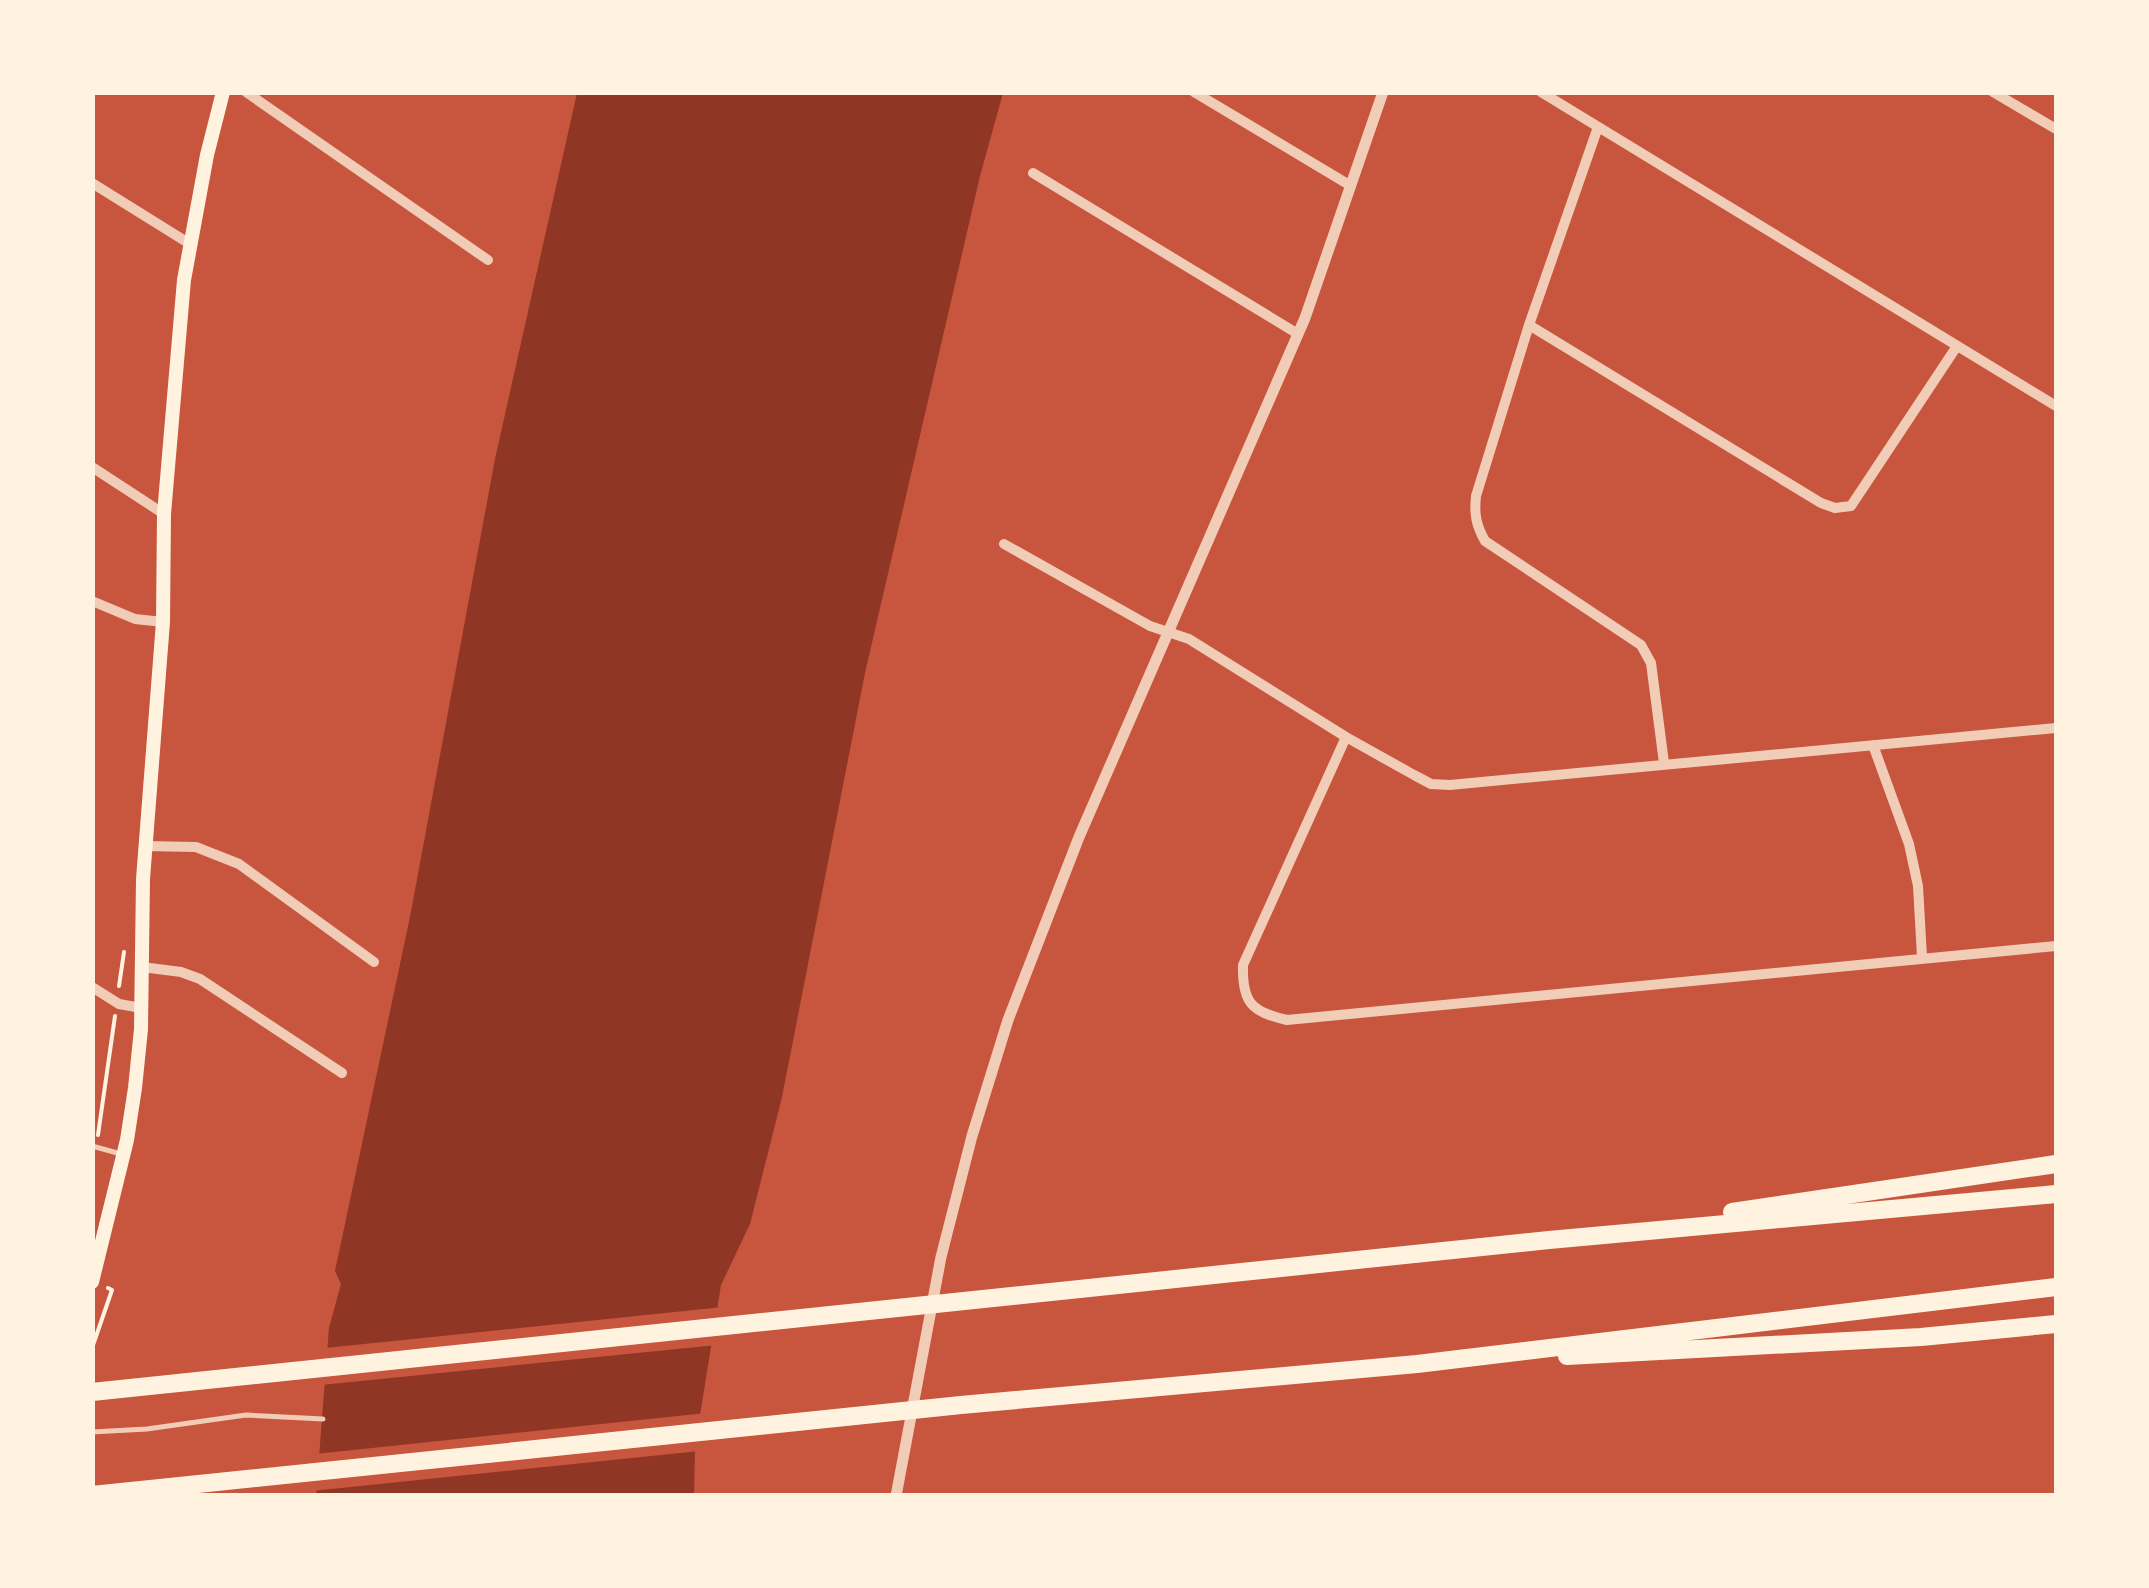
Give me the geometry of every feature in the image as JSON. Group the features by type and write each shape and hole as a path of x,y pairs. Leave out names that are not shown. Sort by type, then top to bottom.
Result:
{"highway":[{"path":"1549,1240 2056,1164"},
{"path":"92,1392 1549,1240 2056,1194"},
{"path":"92,1495 961,1406 1417,1364 2056,1287"},
{"path":"1417,1364 1921,1337 2056,1324"}],"main road":[{"path":"92,1282 136,1088 146,846 162,622 164,514 184,280 223,92"}],"street":[{"path":"246,92 488,260"},
{"path":"1194,92 1351,186"},
{"path":"896,1496 940,1257 998,1051 1052,904 1298,334 1383,92"},
{"path":"1541,92 2056,406"},
{"path":"1993,92 2056,130"},
{"path":"1598,126 1528,325 1476,496 1476,525 1485,542 1640,645 1650,663 1664,763"},
{"path":"1033,172 1298,334"},
{"path":"92,183 190,244"},
{"path":"1528,325 1835,508 1851,506 1957,346"},
{"path":"92,466 164,514"},
{"path":"1004,544 1104,602 1189,639 1346,737 1431,784 2056,728"},
{"path":"92,601 135,619 162,622"},
{"path":"1346,737 1243,965 1242,986 1248,1000 1262,1015 1287,1020 2056,946"},
{"path":"1873,745 1912,858 1918,886 1922,958"},
{"path":"146,846 196,847 240,864 374,962"},
{"path":"142,967 182,972 200,979 342,1073"},
{"path":"92,987 119,1004 141,1008"}],"lane":[{"path":"92,1146 122,1154"},
{"path":"92,1432 147,1429 246,1415 324,1419"}],"path":[{"path":"98,1132 114,1023"},
{"path":"92,1118 100,1121"},
{"path":"92,1348 112,1290"}],"shaded area":[{"path":"577,93 1003,93 980,176 865,673 782,1097 750,1224 721,1285 695,1446 694,1495 316,1496 329,1328 341,1284 335,1271 410,917 495,459"}],"pier":[{"path":"723,1307 717,1345 321,1385 325,1348"},
{"path":"706,1413 700,1451 312,1491 315,1454"}]}
